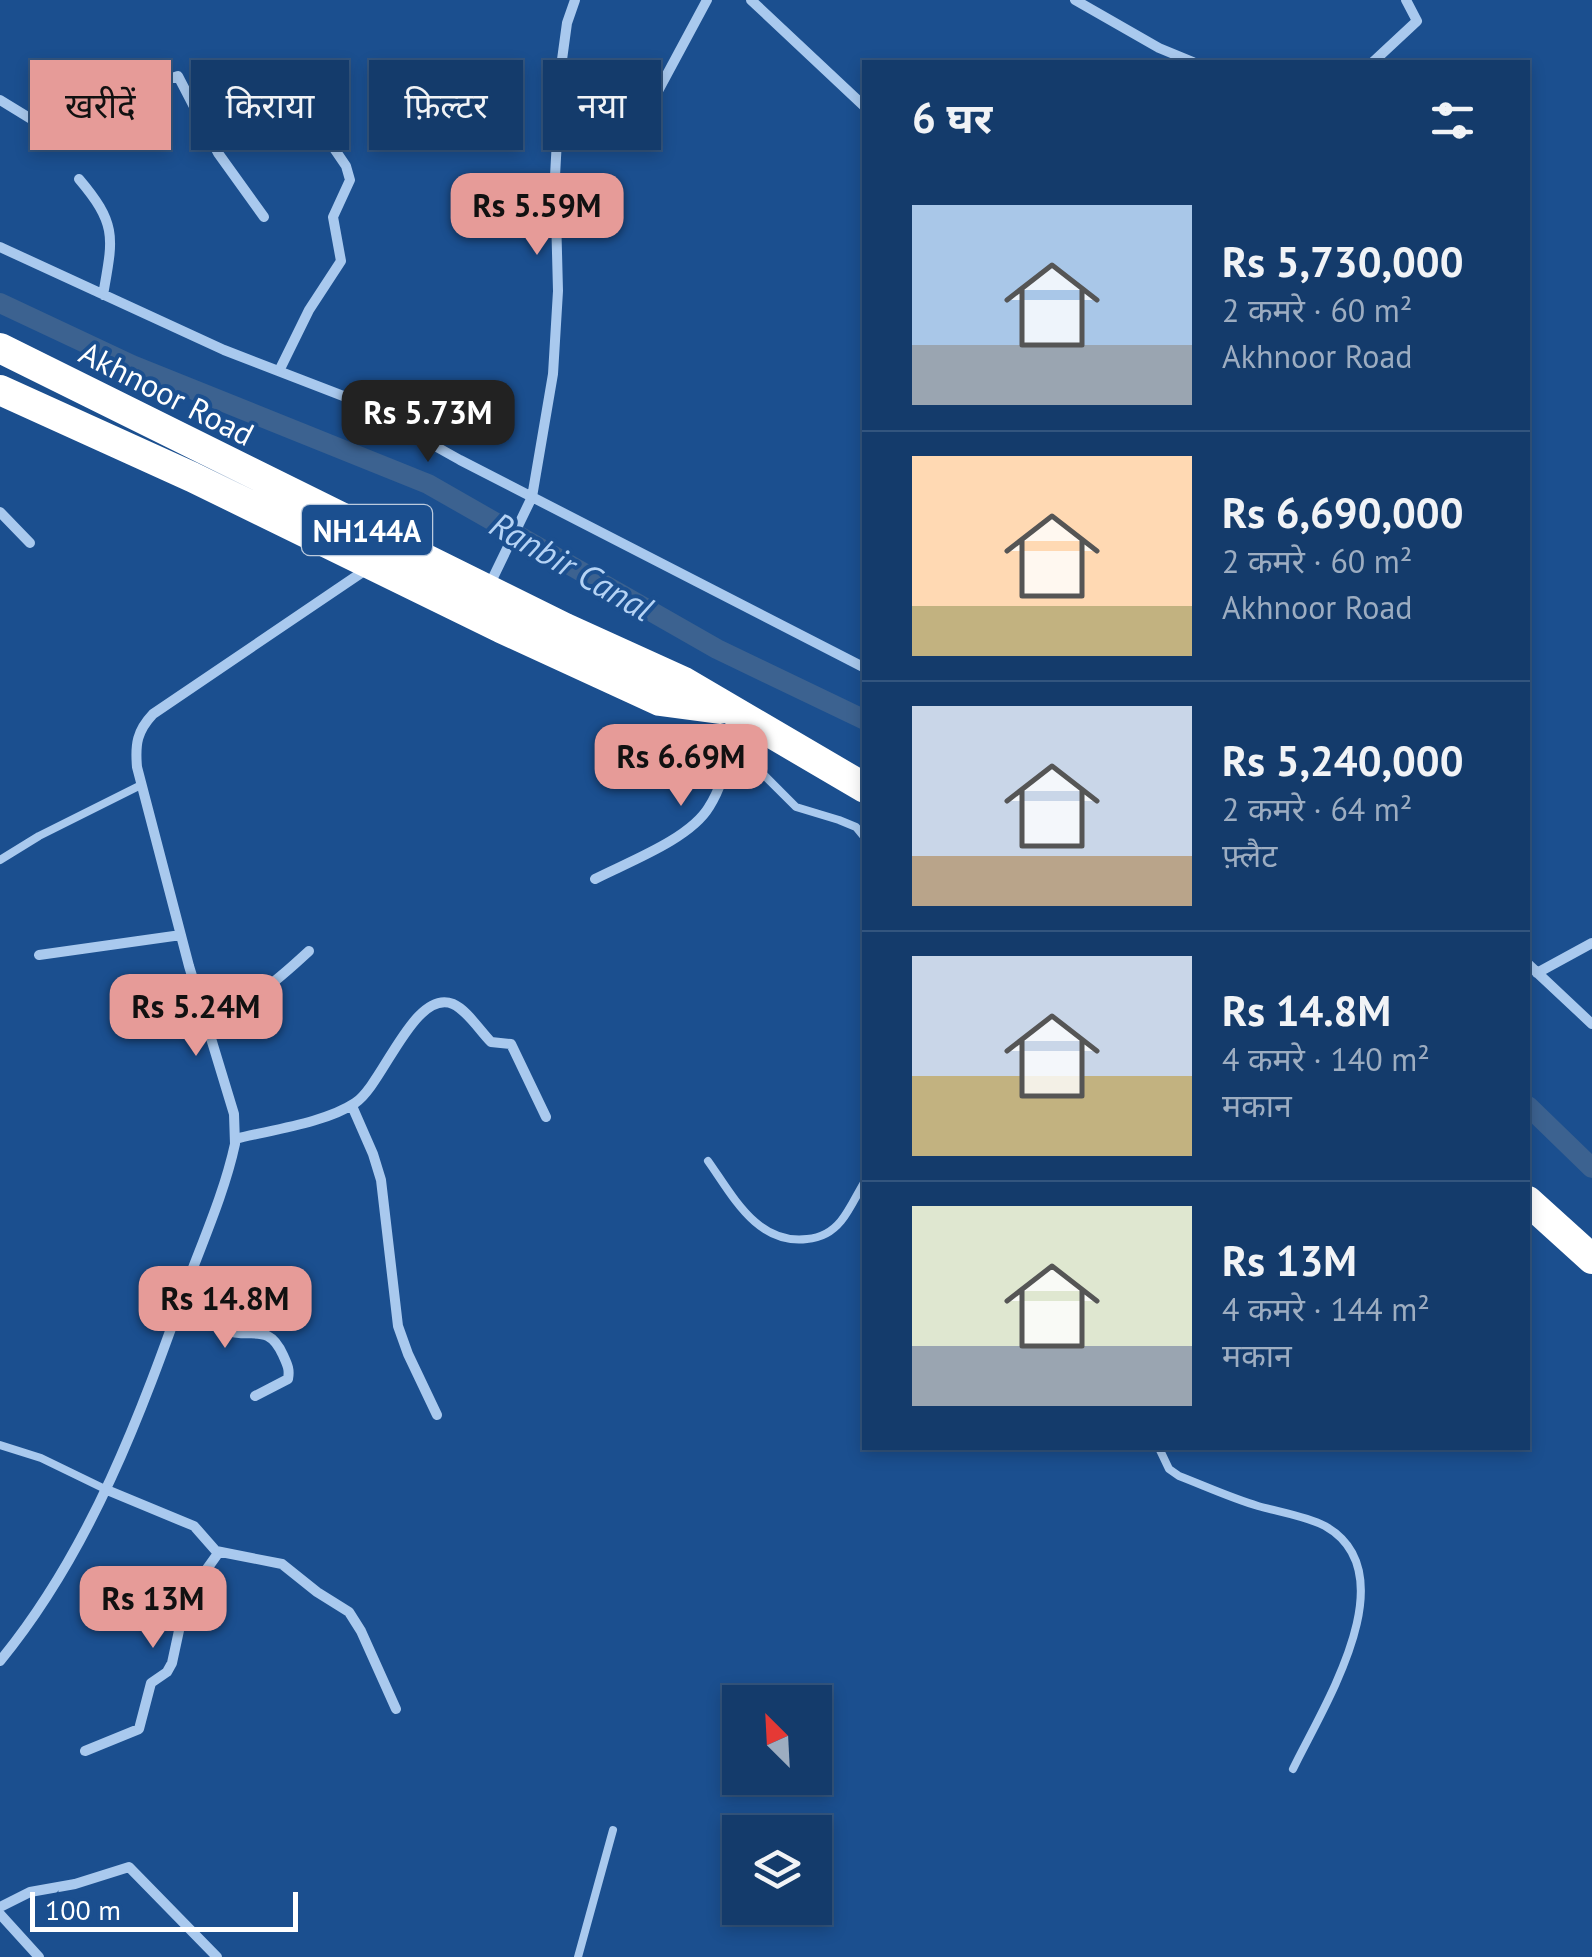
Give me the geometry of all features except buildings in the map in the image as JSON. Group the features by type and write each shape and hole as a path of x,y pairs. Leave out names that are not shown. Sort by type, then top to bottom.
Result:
{"highway":[{"name":"Akhnoor Road","path":"0,348 684,682 862,786"},
{"name":"Akhnoor Road","path":"0,390 660,701 737,713"},
{"path":"1530,1204 1592,1259"}],"street":[{"path":"562,60 575,0"},
{"path":"661,84 706,0"},
{"path":"751,0 862,104"},
{"path":"1075,0 1159,48 1188,60"},
{"path":"1090,10 1100,0"},
{"path":"1375,60 1417,21 1406,0"},
{"path":"0,100 36,122 178,76 218,153 264,217"},
{"path":"278,370 340,261 333,217 350,180 335,150"},
{"path":"488,589 532,497 553,374 558,290 558,150"},
{"path":"79,179 104,210 110,226 111,249 103,294"},
{"path":"0,247 224,350 351,399 862,666"},
{"path":"0,512 30,542"},
{"path":"0,1660 40,1609 107,1490 186,1286 231,1161 235,1139 234,1114 181,935 141,784 135,744 153,714 372,565"},
{"path":"595,879 688,829 702,817 711,804 730,749 737,713"},
{"path":"39,955 181,935"},
{"path":"1592,943 1532,968 1592,1024"},
{"path":"205,1018 251,1000 271,987 309,950"},
{"path":"235,1139 352,1106 378,1081 410,1024 437,1002 458,1006 491,1042 511,1044 546,1118"},
{"path":"352,1106 381,1180 398,1326 437,1416"},
{"path":"186,1286 224,1330 266,1334 278,1345 289,1368 288,1379 255,1396"},
{"path":"107,1490 194,1526 207,1544 219,1552 282,1564 349,1612 396,1709"},
{"path":"85,1751 137,1731 151,1683 170,1668 186,1598 219,1552"},
{"path":"38,1957 0,1911 30,1892 75,1884 129,1867 217,1957"}],"lane":[{"path":"730,749 752,763 796,806 856,827 862,834"},
{"path":"0,860 141,784"},
{"path":"708,1161 752,1220 790,1240 821,1236 832,1230 862,1186"},
{"path":"0,1445 40,1458 107,1490"},
{"path":"1160,1450 1169,1469 1179,1476 1324,1526 1341,1540 1356,1564 1360,1574 1361,1616 1353,1643 1293,1769"},
{"path":"578,1957 613,1830"}],"waterway":[{"name":"Ranbir Canal","path":"0,303 132,365 428,484 717,649 862,719"},
{"name":"Ranbir Canal","path":"1530,1108 1592,1168"}]}
